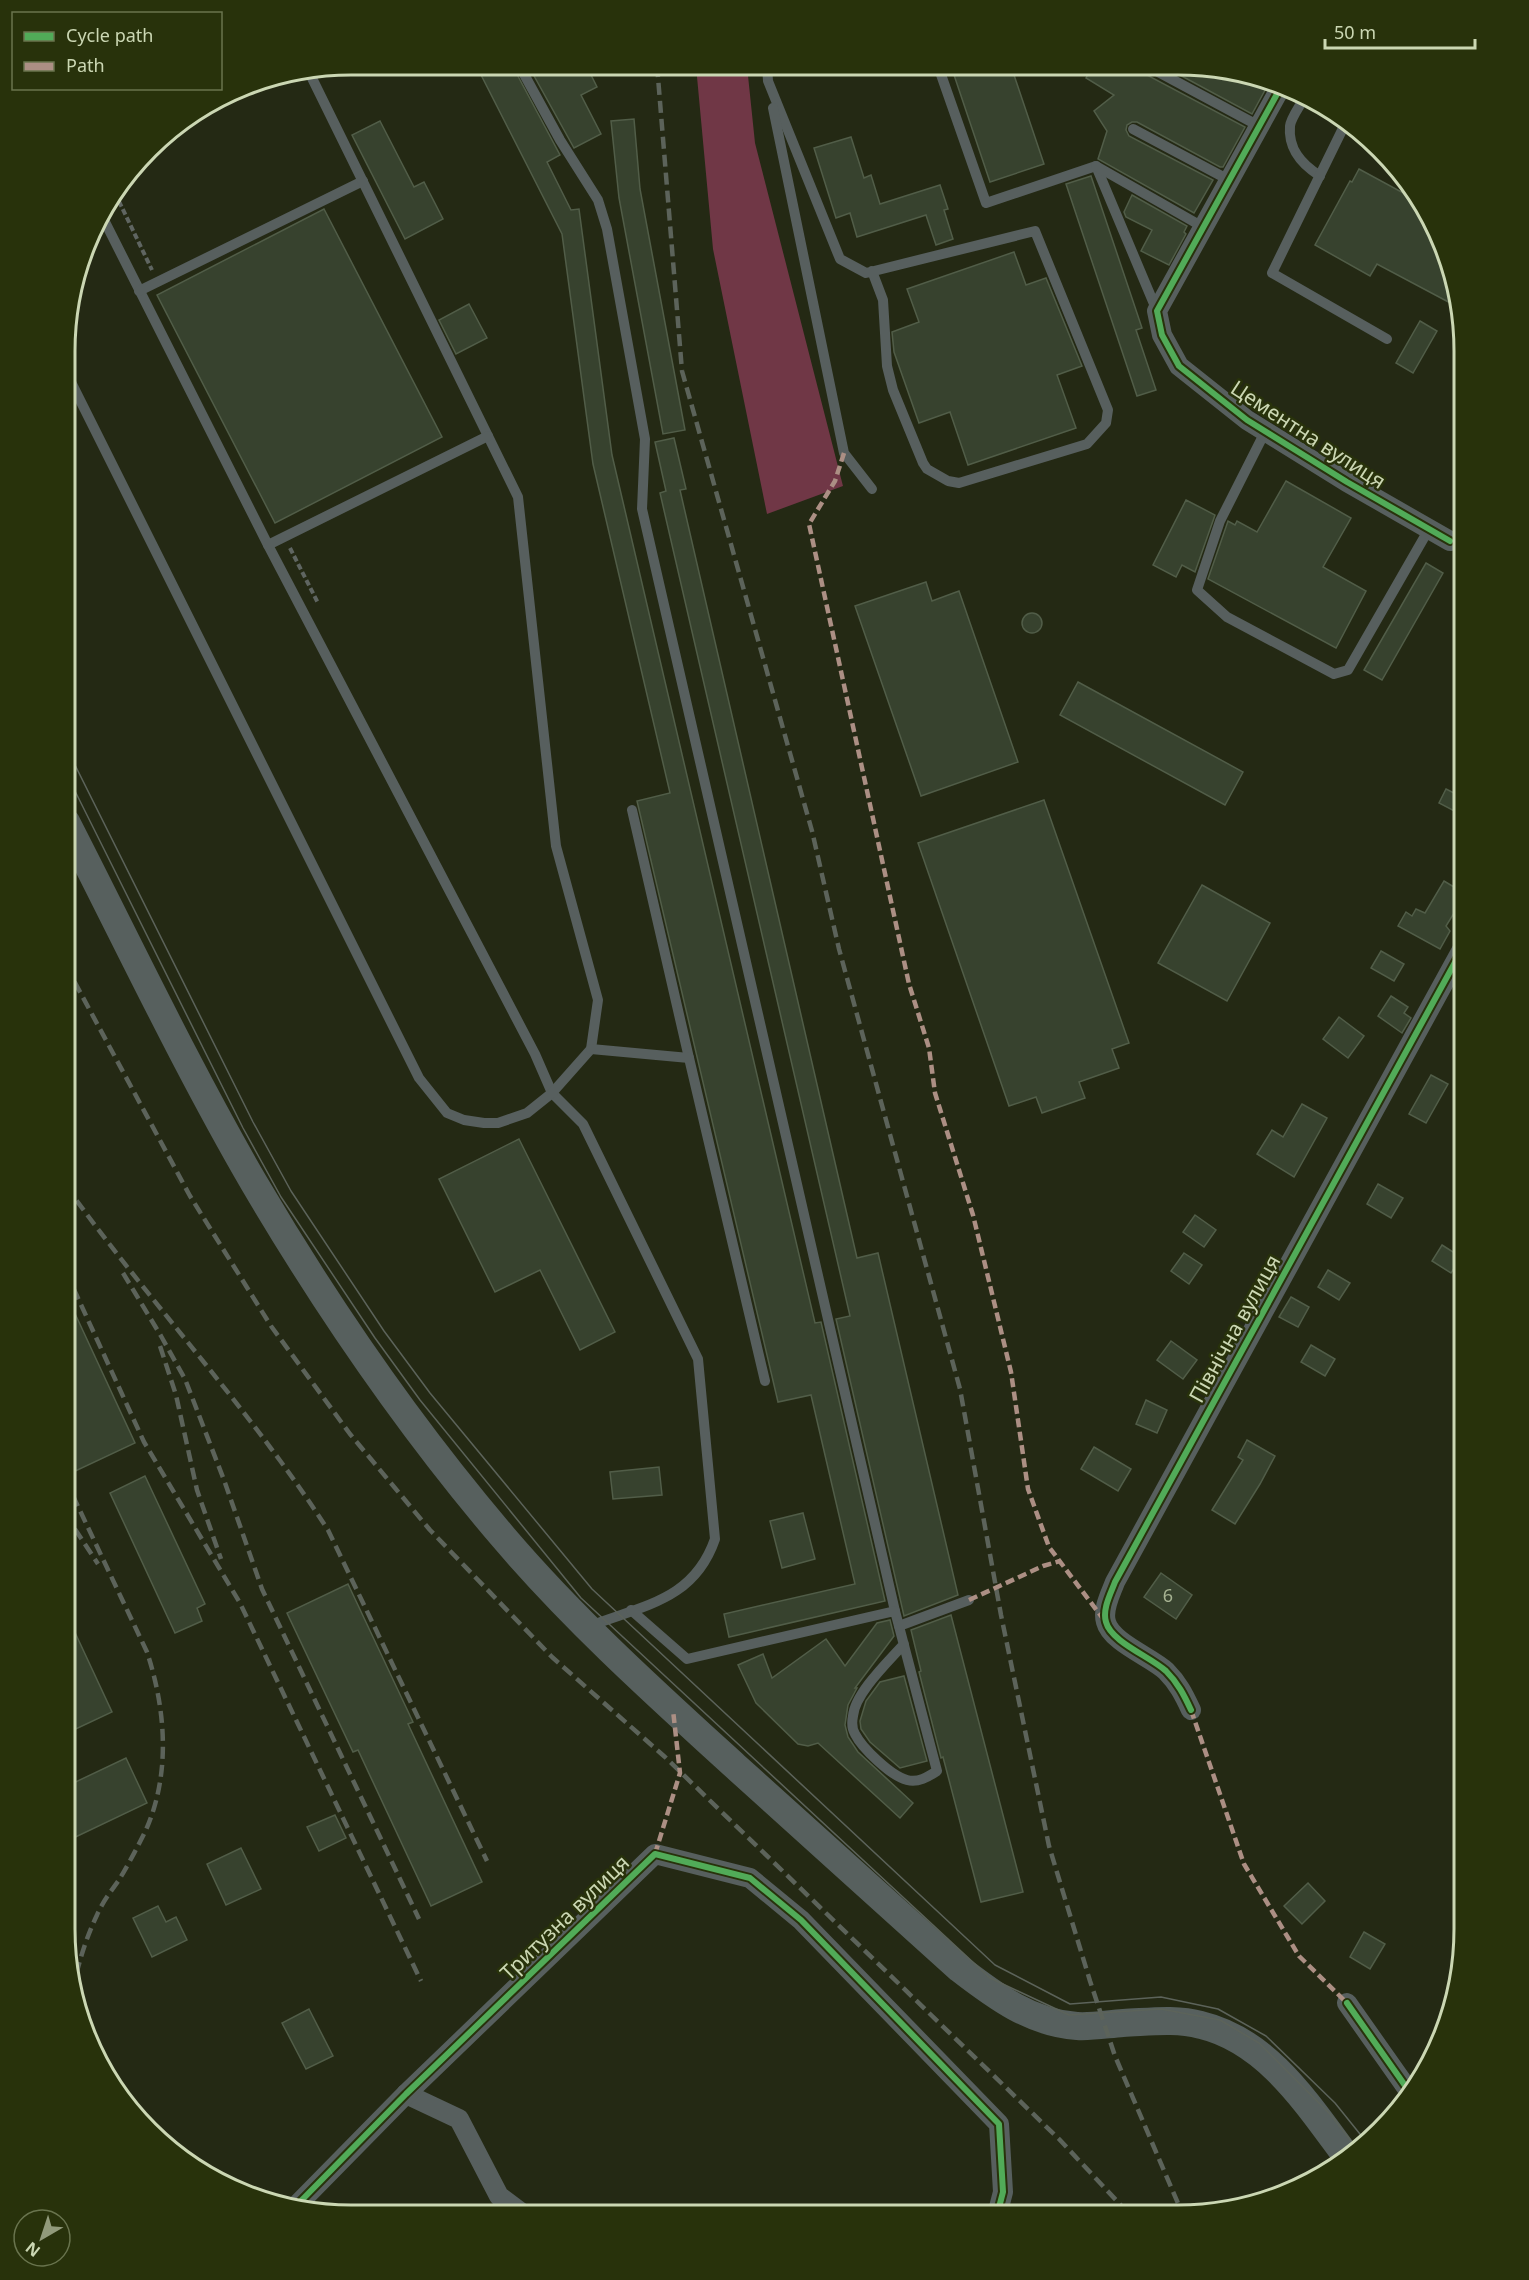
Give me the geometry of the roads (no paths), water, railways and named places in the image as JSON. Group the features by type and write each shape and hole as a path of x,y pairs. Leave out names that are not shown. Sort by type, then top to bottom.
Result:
{"main road":[{"path":"75,840 198,1082 254,1182 314,1279 376,1373 438,1457 505,1539 585,1627 673,1710 951,1961 991,1993 1021,2011 1050,2021 1078,2026 1168,2021 1201,2025 1233,2038 1264,2058 1294,2086 1342,2151"}],"street":[{"path":"1157,311 1277,94"},
{"name":"Цементна вулиця","path":"1157,311 1162,335 1179,366 1247,420 1450,541"},
{"name":"Північна вулиця","path":"1191,1710 1179,1684 1164,1669 1116,1637 1106,1622 1107,1603 1121,1571 1454,964"},
{"name":"Тритузна вулиця","path":"301,2201 406,2094 655,1854 750,1878 801,1920 999,2124 1003,2192 1000,2205"},
{"path":"1347,2003 1405,2086"},
{"path":"406,2094 459,2119 499,2196 511,2205"}],"lane":[{"path":"524,75 560,140 598,200 607,229 645,439 642,509 899,1626 904,1644 937,1771 924,1779 908,1780 897,1776 864,1748 853,1732 853,1714 859,1698 904,1644"},
{"path":"768,75 844,453 872,489"},
{"path":"941,75 986,203 1096,166 1203,227"},
{"path":"1164,75 1260,126"},
{"path":"75,390 419,1078 447,1113 464,1120 498,1123 527,1113 552,1093 591,1049 598,1000 556,846 518,497 312,78"},
{"path":"768,81 840,259 866,273 872,271 1035,231 1108,410 1106,423 1087,444 959,483 948,481 927,469 893,390 887,366 883,300 872,271"},
{"path":"1301,104 1290,124 1292,148 1304,166 1320,176"},
{"path":"1133,129 1229,180"},
{"path":"1342,129 1272,273 1387,339"},
{"path":"1096,166 1157,311"},
{"path":"139,291 363,181"},
{"path":"105,225 268,545 529,1044 552,1093 583,1124 698,1359 716,1539 701,1570 674,1594 585,1627"},
{"path":"1265,432 1220,522 1197,590 1227,617 1334,674 1348,670 1430,529"},
{"path":"268,545 488,436"},
{"path":"632,810 765,1381"},
{"path":"591,1049 689,1058"},
{"path":"899,1626 969,1600"},
{"path":"631,1610 687,1659 896,1611"}],"tram line":[{"path":"75,765 253,1122 291,1191 384,1331 430,1393 592,1589 995,1965 1070,2004 1161,1997 1218,2009 1266,2036 1335,2103 1361,2136"},
{"path":"75,791 243,1128 281,1197 375,1338 420,1400 581,1598 990,1978 1069,2015 1161,2009 1220,2020 1259,2043 1330,2114 1352,2143"}],"railway":[{"path":"658,75 682,371 812,831 839,949 960,1389 1001,1615 1049,1846 1115,2056 1179,2205"},
{"path":"75,983 190,1196 271,1326 350,1434 430,1530 552,1657 665,1757 1059,2139 1121,2205"},
{"path":"75,1198 266,1442 328,1530 487,1861"},
{"path":"123,1273 185,1379 224,1480 262,1589 419,1919"},
{"path":"75,1292 144,1442 240,1603 421,1981"},
{"path":"160,1346 176,1395 197,1490 221,1559"},
{"path":"75,1500 147,1652 162,1719 163,1742 159,1788 145,1832 99,1911 84,1947 78,1970"},
{"path":"75,1529 98,1564"}]}
